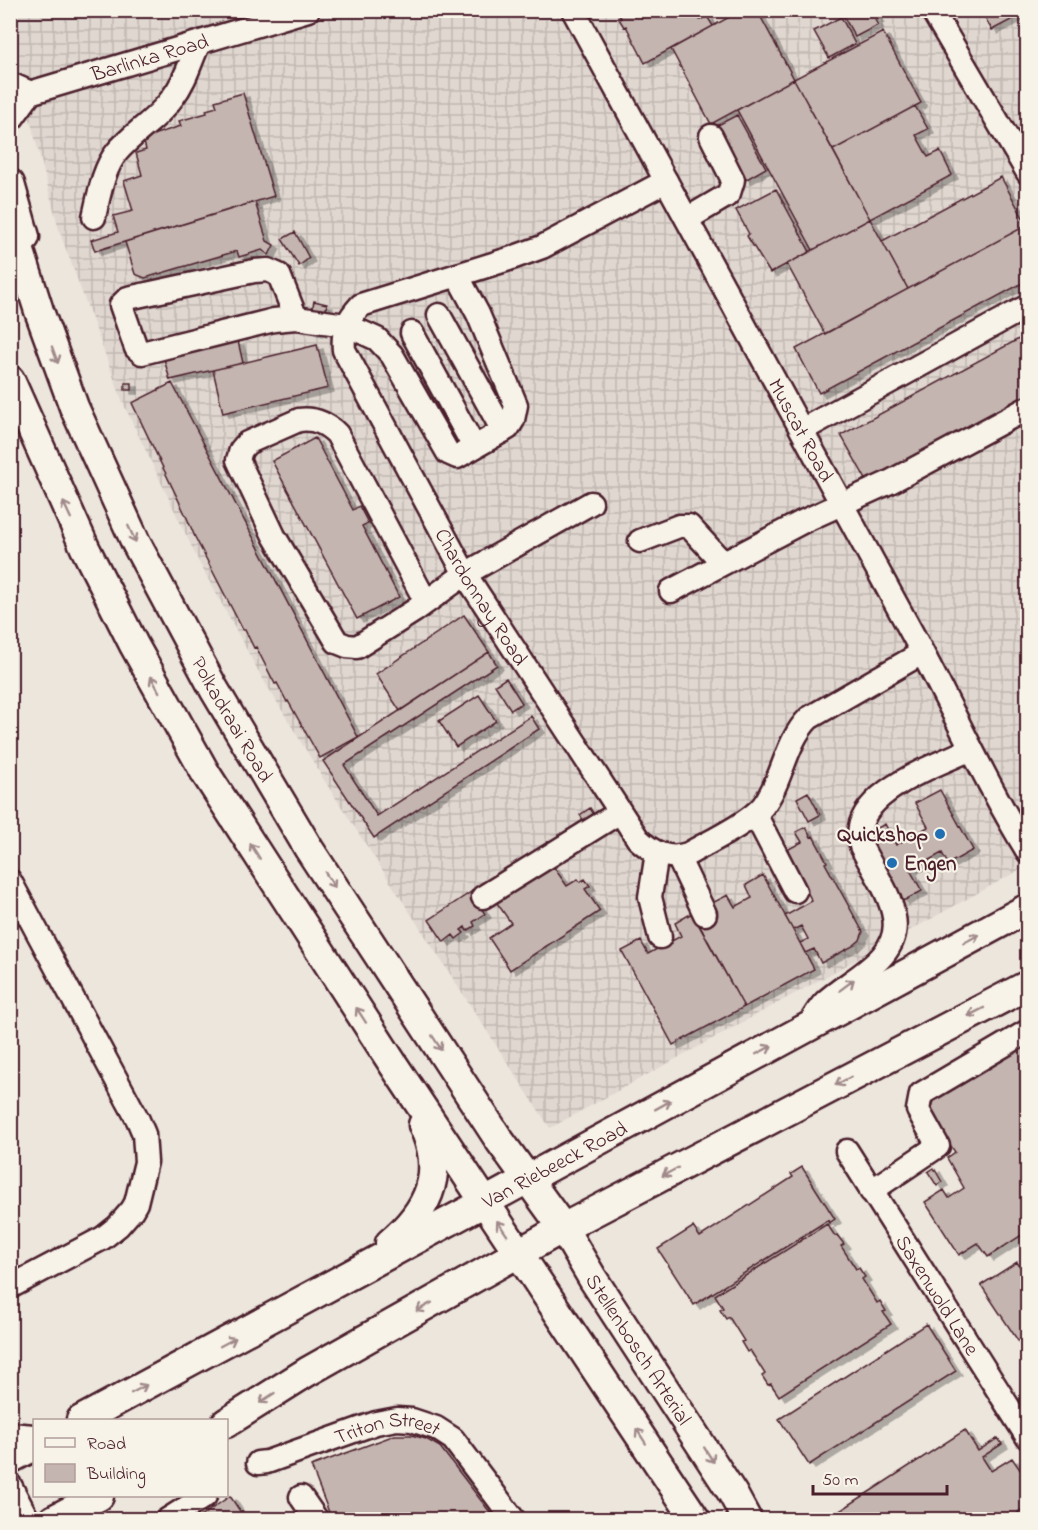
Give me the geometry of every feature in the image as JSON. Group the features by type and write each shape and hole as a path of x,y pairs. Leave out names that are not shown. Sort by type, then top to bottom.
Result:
{"main road":[{"path":"10,184 34,274 39,311"},
{"name":"Polkadraai Road","path":"10,220 39,311 74,407 162,594 214,690 309,849 528,1180"},
{"path":"10,380 85,548 178,727 270,875 393,1064 696,1520"},
{"name":"Van Riebeeck Road","path":"83,1419 1028,908"},
{"path":"228,1422 307,1372 563,1228 1028,985"},
{"path":"352,1275 409,1227 425,1203 430,1187 433,1155 429,1138 393,1064"},
{"name":"Stellenbosch Arterial","path":"528,1180 563,1228 593,1279 733,1494 747,1520"},
{"path":"10,1459 33,1447"},
{"path":"53,1520 97,1497"}],"street":[{"name":"Barlinka Road","path":"16,99 308,10"},
{"name":"Muscat Road","path":"573,10 1028,852"},
{"path":"932,10 1028,173"},
{"path":"94,217 104,177 116,153 164,110 186,79 199,43"},
{"path":"687,219 726,195 731,189 733,180 711,136"},
{"path":"346,325 351,315 361,305 542,247 666,181"},
{"path":"296,318 279,275 268,270 128,298 121,305 136,348 142,353 260,323 296,318 346,325 377,339 392,355 448,453 457,457 503,431 511,424 516,405 478,314 457,275"},
{"path":"802,430 1028,306"},
{"path":"439,315 503,431"},
{"name":"Chardonnay Road","path":"346,325 343,338 344,350 465,574 638,839 667,855"},
{"path":"412,333 474,447"},
{"path":"671,591 804,520 890,482 1028,408"},
{"path":"426,602 337,434 329,427 322,422 299,420 247,443 243,447 238,460 274,536 337,642 347,646 357,647 426,602 465,574 591,503"},
{"path":"640,541 679,526 689,526 723,563"},
{"path":"667,855 688,854 755,814 768,798 799,730 808,718 922,653"},
{"path":"808,1026 826,1001 875,964 894,934 894,916 888,897 858,836 866,812 889,789 971,749"},
{"path":"483,897 620,812"},
{"path":"755,814 795,891"},
{"path":"667,855 705,914"},
{"path":"660,937 650,897 667,855"},
{"path":"10,881 138,1120 144,1134 146,1162 136,1203 118,1226 103,1238 10,1287"},
{"path":"871,1191 938,1146 918,1110 921,1094 1028,1030"},
{"name":"Saxenwold Lane","path":"847,1151 1028,1438"},
{"name":"Triton Street","path":"258,1464 376,1423 397,1419 412,1420 436,1428 453,1439 514,1520"},
{"path":"10,1434 33,1436"},
{"path":"10,1485 28,1520"},
{"path":"167,1520 203,1497"},
{"path":"301,1497 317,1520"}],"shaded area":[{"path":"10,11 1027,11 1027,866 550,1128 326,783 260,674 200,564 124,405 60,233 11,47"}],"building":[{"path":"627,10 638,10 642,18 655,10 694,10 700,20 707,16 713,26 645,63 626,26 624,27 619,19 621,18 619,15"},
{"path":"742,10 757,10 794,79 711,124 671,49"},
{"path":"851,10 873,10 878,19 875,20 878,25 855,37 843,15"},
{"path":"981,10 1028,10 1028,11 992,30"},
{"path":"841,17 855,44 829,58 814,31"},
{"path":"883,32 921,103 833,150 794,79"},
{"path":"794,79 870,219 813,250 737,110"},
{"path":"1028,86 1028,101 1021,89"},
{"path":"243,93 274,196 95,251 91,240 118,232 113,216 133,211 124,181 142,175 136,153 146,150 143,138 181,126 179,121 207,113 206,110 217,107 215,101"},
{"path":"915,106 928,129 916,135 928,157 940,151 952,175 870,219 833,150"},
{"path":"737,115 766,168 745,180 716,126"},
{"path":"1001,177 1027,225 908,289 882,241"},
{"path":"776,189 810,252 770,273 747,236 749,234 736,210"},
{"path":"255,202 267,241 274,245 269,255 262,250 239,257 237,251 145,278 135,274 125,242"},
{"path":"870,219 908,289 825,334 787,264"},
{"path":"1027,225 1028,280 819,393 796,349"},
{"path":"295,232 309,258 299,266 282,239"},
{"path":"314,301 327,304 321,333 308,330"},
{"path":"1028,334 1028,396 868,483 841,435"},
{"path":"238,341 243,363 170,380 164,359"},
{"path":"317,345 328,388 223,413 213,370"},
{"path":"125,383 132,383 132,390 125,390"},
{"path":"172,383 358,737 320,758 288,701 277,683 275,684 256,647 254,648 243,630 195,537 132,403"},
{"path":"315,438 353,510 359,506 368,523 362,526 399,597 357,619 272,461"},
{"path":"464,615 489,652 400,711 376,674"},
{"path":"489,652 497,665 344,765 377,816 531,716 539,729 374,838 323,761"},
{"path":"506,678 522,703 511,710 495,685"},
{"path":"479,695 496,721 456,747 439,721"},
{"path":"940,790 973,850 948,864 942,853 910,870 922,891 903,901 866,834 885,824 896,845 928,827 915,803"},
{"path":"808,792 820,815 809,821 797,798"},
{"path":"590,808 595,816 585,823 580,815"},
{"path":"806,827 811,837 813,836 827,862 825,863 863,932 860,940 853,946 821,963 814,949 805,953 800,943 808,939 801,926 793,930 785,916 812,901 785,851 802,842 796,832"},
{"path":"553,866 567,886 578,879 580,882 585,879 590,886 585,889 600,911 510,970 489,938 511,923 497,903"},
{"path":"763,875 814,969 744,1007 700,926 716,917 710,904 728,895 735,907 752,898 746,885"},
{"path":"471,892 485,914 473,922 475,926 467,931 465,927 461,930 464,933 456,939 453,935 444,942 429,920"},
{"path":"692,913 744,1007 673,1045 622,951 641,941 648,954 681,936 675,923"},
{"path":"1028,1036 1028,1231 988,1257 978,1243 959,1255 925,1202 944,1190 949,1198 964,1188 947,1158 955,1152 923,1104"},
{"path":"802,1167 835,1219 829,1223 828,1220 694,1305 658,1249 693,1227 700,1237 793,1177 791,1174"},
{"path":"934,1168 942,1182 937,1186 928,1172"},
{"path":"827,1224 844,1244 841,1246 856,1269 859,1268 865,1277 862,1279 877,1303 880,1301 886,1311 883,1312 891,1324 779,1396 762,1376 765,1374 750,1350 747,1352 741,1342 744,1341 729,1317 726,1319 720,1310 723,1308 715,1295"},
{"path":"1017,1262 1028,1279 1028,1356 981,1285"},
{"path":"926,1324 956,1371 809,1465 779,1419"},
{"path":"965,1430 978,1451 998,1438 1002,1444 982,1457 991,1471 1012,1458 1028,1481 1028,1506 1018,1512 1022,1520 831,1520 829,1518"},
{"path":"395,1435 411,1435 426,1439 440,1447 496,1520 332,1520 311,1466"},
{"path":"230,1496 246,1520 202,1520 200,1517"}],"place":[{"name":"Quickshop","path":"940,834"},
{"name":"Engen","path":"892,863"}]}
